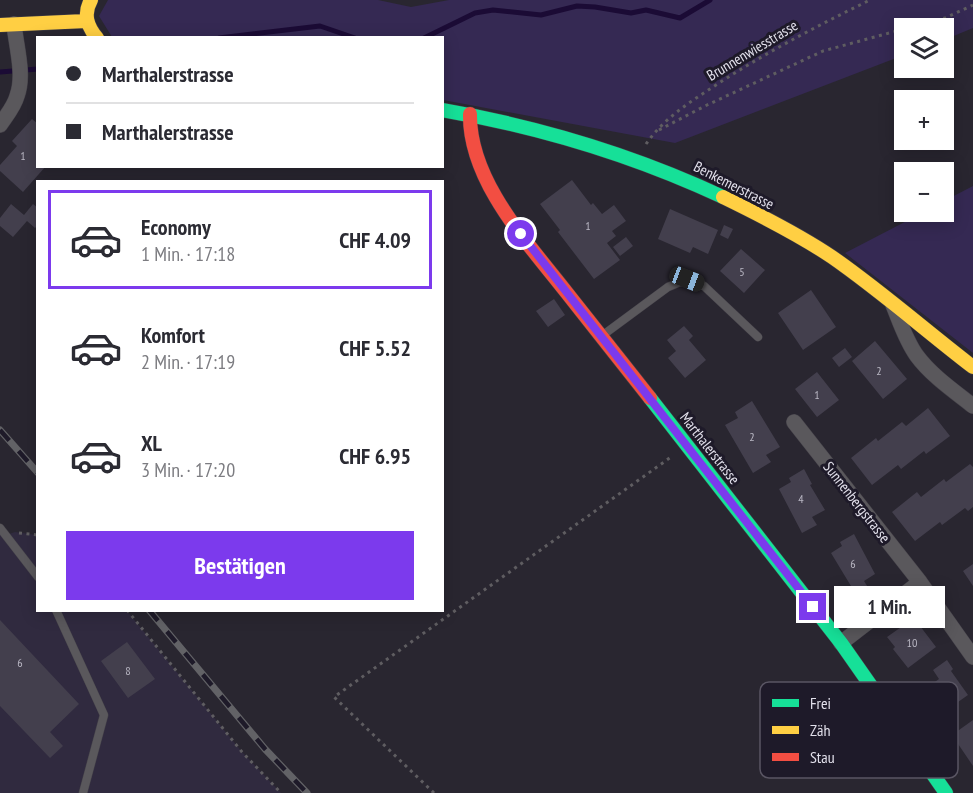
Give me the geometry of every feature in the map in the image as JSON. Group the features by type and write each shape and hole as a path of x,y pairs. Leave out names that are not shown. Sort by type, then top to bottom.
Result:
{"street":[{"path":"91,0 86,13 86,21 95,36"},
{"path":"0,125 11,109 20,89 17,51 7,25 86,21"},
{"name":"Benkemerstrasse","path":"444,110 505,121 637,158 740,204 838,261 973,367"},
{"name":"Marthalerstrasse","path":"470,114 469,133 483,172 521,234 841,643 868,682"},
{"path":"892,302 907,339 918,357 973,406"},
{"name":"Sunnenbergstrasse","path":"794,422 920,582 973,657"},
{"path":"841,643 920,582"},
{"name":"Marthalerstrasse","path":"936,778 946,793"}],"lane":[{"path":"600,337 668,287 687,279 704,286 758,337"},
{"path":"0,528 36,574"},
{"path":"57,612 104,715 83,793"}],"path":[{"name":"Brunnenwiesstrasse","path":"870,0 742,68 683,107 655,132 823,51 894,32"},
{"path":"945,18 973,5"},
{"path":"434,793 334,697 687,446"},
{"path":"130,612 234,743 281,793"}],"shaded area":[{"path":"108,0 378,0 411,7 449,0 973,0 973,28 954,36 954,18 894,18 894,59 675,143 444,100 444,36 111,36 99,16"},
{"path":"973,186 973,353 845,253 905,222 954,222 954,196"},
{"path":"0,528 6,535 15,532 36,535 36,612 128,612 242,752 281,793 0,793"}],"building":[{"path":"32,119 36,122 36,168 44,168 23,192 0,171 0,165 17,146 12,141"},
{"path":"572,180 591,205 593,203 602,214 614,205 626,221 612,231 616,236 607,243 620,260 594,279 540,204"},
{"path":"11,204 24,215 33,204 36,206 36,227 27,221 13,237 0,226 0,218"},
{"path":"670,209 718,230 708,254 693,247 690,253 658,239"},
{"path":"724,225 733,229 728,239 720,235"},
{"path":"626,237 633,246 620,256 613,247"},
{"path":"741,249 765,270 744,293 720,271"},
{"path":"811,290 836,327 803,350 778,313"},
{"path":"554,299 565,315 548,327 536,311"},
{"path":"684,326 693,336 689,340 706,360 685,378 668,358 676,351 667,340"},
{"path":"875,341 907,379 883,399 852,361"},
{"path":"845,348 852,357 839,367 832,358"},
{"path":"817,372 839,400 817,417 795,389"},
{"path":"752,401 780,447 766,455 771,462 753,473 725,425 738,418 735,412"},
{"path":"928,408 950,436 926,454 924,451 901,469 898,465 872,485 851,458 876,438 878,441 902,422 906,426"},
{"path":"970,464 973,467 973,507 968,511 965,508 942,525 940,522 915,541 892,512 917,492 921,497 944,479 946,482"},
{"path":"804,469 812,484 810,485 825,510 812,517 817,525 802,533 779,489 791,482 789,478"},
{"path":"854,534 875,574 864,581 869,589 857,596 831,553 842,546 840,542"},
{"path":"973,564 973,586 963,571"},
{"path":"914,618 936,647 908,668 887,637"},
{"path":"0,620 79,704 50,732 63,746 50,758 0,706"},
{"path":"127,642 155,679 128,698 101,661"},
{"path":"947,660 953,669 951,671 968,695 958,702 958,682 935,682 939,679 933,670"},
{"path":"973,720 973,766 958,744 958,731"}],"waterway":[{"path":"428,36 475,13 493,10 541,15 577,6 631,13 646,10 680,18 710,0"},
{"path":"236,36 320,26 349,36"},
{"path":"0,72 36,69"}],"railway":[{"path":"0,430 36,471"},
{"path":"151,612 265,749 307,793"}],"traffic: fast":[{"path":"444,110 515,125 586,144 655,168 723,197"},
{"path":"650,398 841,643 868,682"},
{"path":"936,778 946,793"}],"traffic: slow":[{"path":"91,0 87,10 87,20 96,36"},
{"path":"0,25 86,21"},
{"path":"723,197 765,218 832,257 973,367"}],"traffic: jam":[{"path":"470,114 472,139 479,163 503,210 650,398"}],"route":[{"path":"521,234 813,607"}]}
